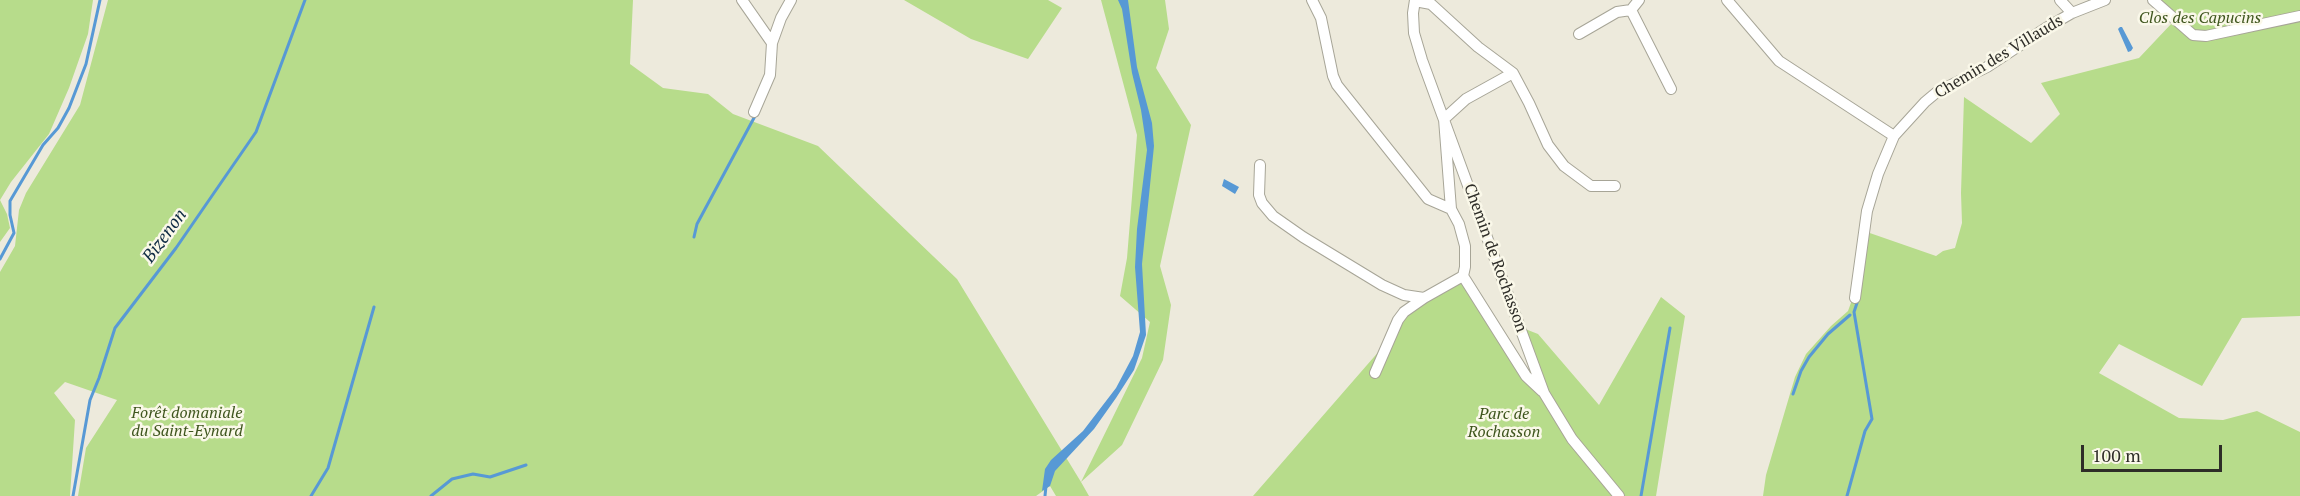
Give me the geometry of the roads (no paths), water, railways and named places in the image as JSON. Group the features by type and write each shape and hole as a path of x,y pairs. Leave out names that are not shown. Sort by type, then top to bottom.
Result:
{"street":[{"path":"742,0 772,42"},
{"path":"754,112 770,75 772,42 791,0"},
{"path":"1312,0 1321,18 1333,76 1337,85 1380,142 1428,199 1451,209"},
{"path":"1579,34 1617,12 1631,10 1639,0"},
{"path":"1727,0 1779,61 1894,136"},
{"path":"2061,0 2072,13"},
{"name":"Chemin des Villauds","path":"1855,298 1867,211 1878,174 1894,136 1924,102 1937,92 1987,67 2072,13 2105,0"},
{"path":"2153,0 2193,35 2206,36 2300,16"},
{"path":"1415,1 1431,4 1478,47 1513,73 1548,145 1564,166 1591,186 1615,186"},
{"name":"Chemin de Rochasson","path":"1415,1 1414,33 1544,393 1572,439 1619,496"},
{"path":"1631,10 1671,89"},
{"path":"1513,73 1466,99 1444,119 1451,209 1459,224 1465,246 1463,276 1526,376 1544,393"},
{"path":"1260,165 1259,195 1262,203 1274,216 1303,237 1382,285 1404,295 1424,298"},
{"path":"1375,373 1398,320 1404,312 1463,276"}],"water":[{"path":"1118,0 1128,0 1137,67 1152,123 1154,146 1142,264 1146,335 1134,370 1116,398 1094,429 1055,471 1050,486 1042,491 1045,469 1051,460 1083,431 1116,388 1133,356 1140,332 1135,267 1137,229 1147,150 1122,9"},
{"path":"2120,27 2133,48 2131,51 2128,52 2118,29"},
{"path":"1224,179 1239,187 1235,194 1222,186"}],"waterway":[{"path":"0,259 14,233 10,201 43,145 58,128 69,108 86,64 100,0"},
{"name":"Bizenon","path":"73,496 90,400 115,328 176,248 256,132 305,0"},
{"path":"694,237 697,224 755,116"},
{"path":"1847,496 1865,431 1872,419 1854,312 1858,300"},
{"path":"311,496 328,468 374,307"},
{"path":"1793,394 1809,357 1828,334 1850,315"},
{"path":"1641,496 1670,328"},
{"path":"431,496 452,479 473,474 490,477 526,465"},
{"path":"1045,496 1046,486"}],"park label":[{"name":"Clos des Capucins","path":"2200,18"},
{"name":"Forêt domaniale du Saint-Eynard","path":"187,422"},
{"name":"Parc de Rochasson","path":"1504,423"}]}
